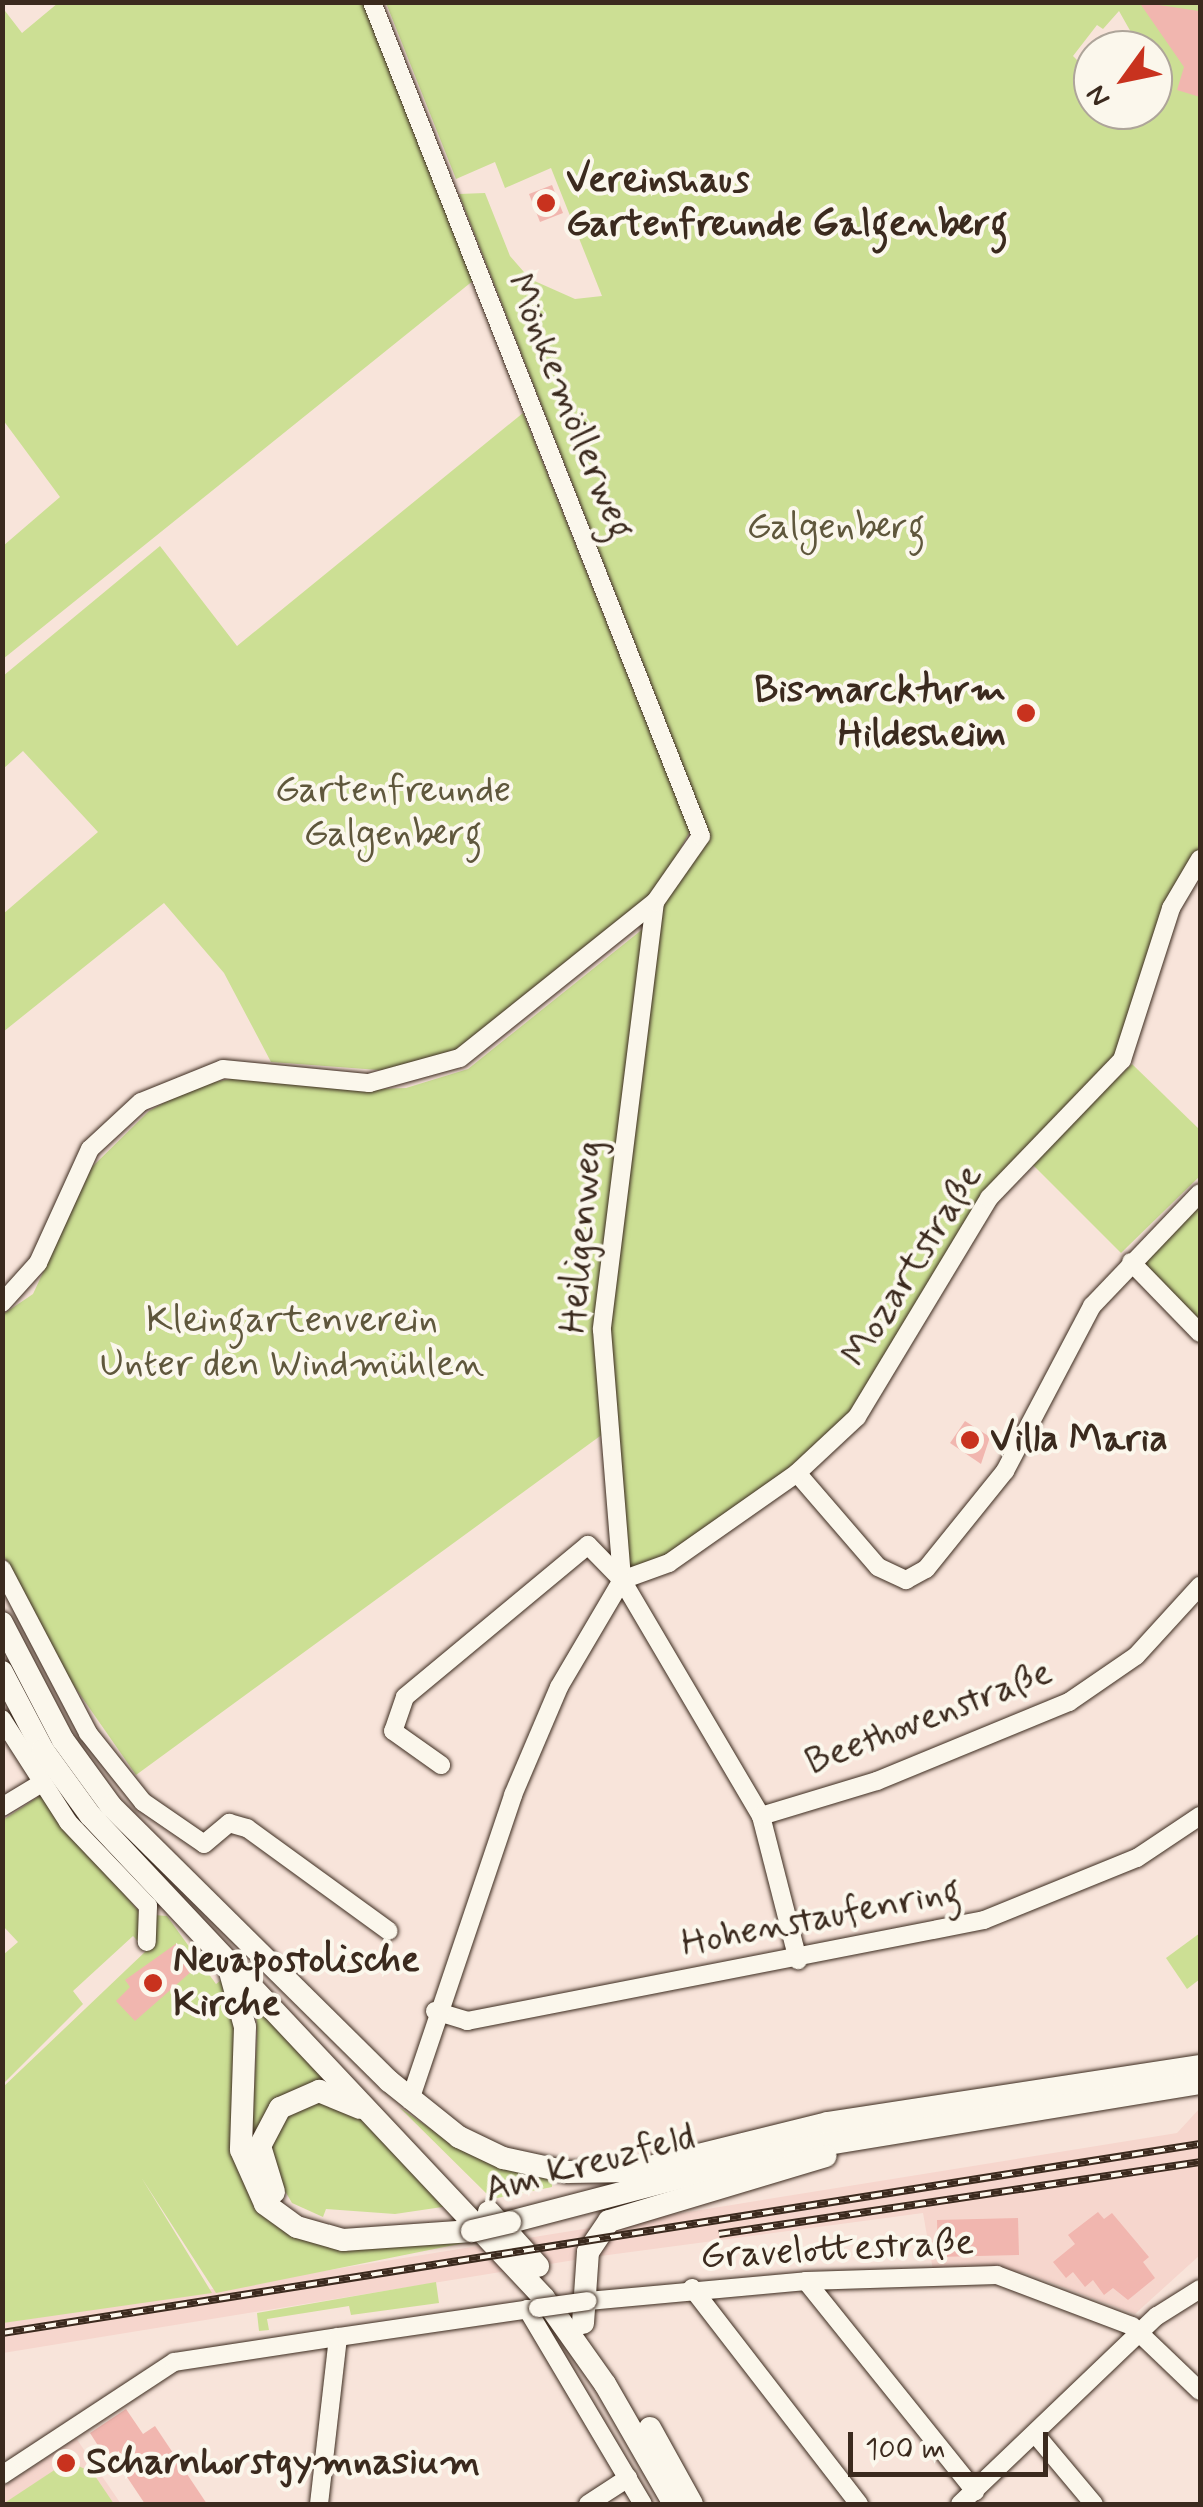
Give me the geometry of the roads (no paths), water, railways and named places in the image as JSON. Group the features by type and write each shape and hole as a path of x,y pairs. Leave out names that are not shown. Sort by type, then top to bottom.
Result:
{"main road":[{"path":"2,1624 77,1762 141,1836 202,1896 273,1990 571,2333 674,2504"},
{"path":"2,1672 71,1792 468,2213 585,2312 692,2504"},
{"name":"Am Kreuzfeld","path":"202,1896 410,2100 503,2158 568,2172 634,2172 828,2123 1200,2066"},
{"name":"Am Kreuzfeld","path":"220,1951 243,2009 241,2150 265,2204 297,2227 343,2240 468,2213"},
{"name":"Am Kreuzfeld","path":"505,2216 778,2152 1200,2083"},
{"path":"398,2138 340,2094 309,2092 268,2122 262,2170 281,2200 325,2222 468,2213 505,2216 634,2172"},
{"path":"585,2312 588,2252 609,2220 887,2132"}],"street":[{"name":"Mönkemöllerweg","path":"372,2 702,836 655,902"},
{"name":"Mozartstraße","path":"622,1580 669,1563 797,1473 856,1417 1013,1167 1122,1060 1171,908 1200,859"},
{"path":"2,1304 38,1263 90,1149 140,1102 196,1076 239,1068 369,1083 435,1070 481,1046 655,902"},
{"name":"Heiligenweg","path":"622,1580 602,1330 655,902"},
{"path":"797,1473 878,1566 906,1580 955,1540 995,1484 1092,1306 1200,1193"},
{"path":"1131,1262 1200,1333"},
{"path":"441,1765 393,1731 405,1697 588,1545 622,1580 761,1816 798,1960"},
{"path":"2,1569 88,1733 166,1821 204,1844 229,1823 247,1828 388,1931"},
{"path":"410,2100 435,2011 558,1687 622,1580"},
{"name":"Beethovenstraße","path":"761,1816 876,1781 1069,1702 1136,1656 1200,1586"},
{"path":"2,1719 40,1784 148,1906 147,1942"},
{"path":"2,1807 40,1784"},
{"name":"Hohenstaufenring","path":"435,2011 467,2021 798,1960 984,1920 1062,1892 1200,1816"},
{"path":"141,1836 166,1821"},
{"name":"Gravelottestraße","path":"2,2475 174,2362 533,2309 585,2312 692,2288 997,2275 1140,2333"},
{"path":"806,2281 975,2490"},
{"path":"692,2288 859,2504"},
{"path":"960,2504 1140,2333 1200,2289"},
{"path":"533,2309 643,2504"},
{"path":"1140,2333 1200,2391"},
{"path":"318,2504 338,2337"},
{"path":"1036,2435 1094,2504"},
{"path":"588,2504 628,2478"}],"railway":[{"path":"2,2333 1200,2144"},
{"path":"719,2234 1200,2162"}],"place":[{"name":"Vereinshaus Gartenfreunde Galgenberg","path":"546,203"},
{"name":"Bismarckturm Hildesheim","path":"1026,713"},
{"name":"Villa Maria","path":"970,1440"},
{"name":"Neuapostolische Kirche","path":"153,1983"},
{"name":"Scharnhorstgymnasium","path":"66,2463"}],"park label":[{"name":"Galgenberg","path":"836,528"},
{"name":"Gartenfreunde Galgenberg","path":"393,813"},
{"name":"Kleingartenverein Unter den Windmühlen","path":"292,1343"}]}
